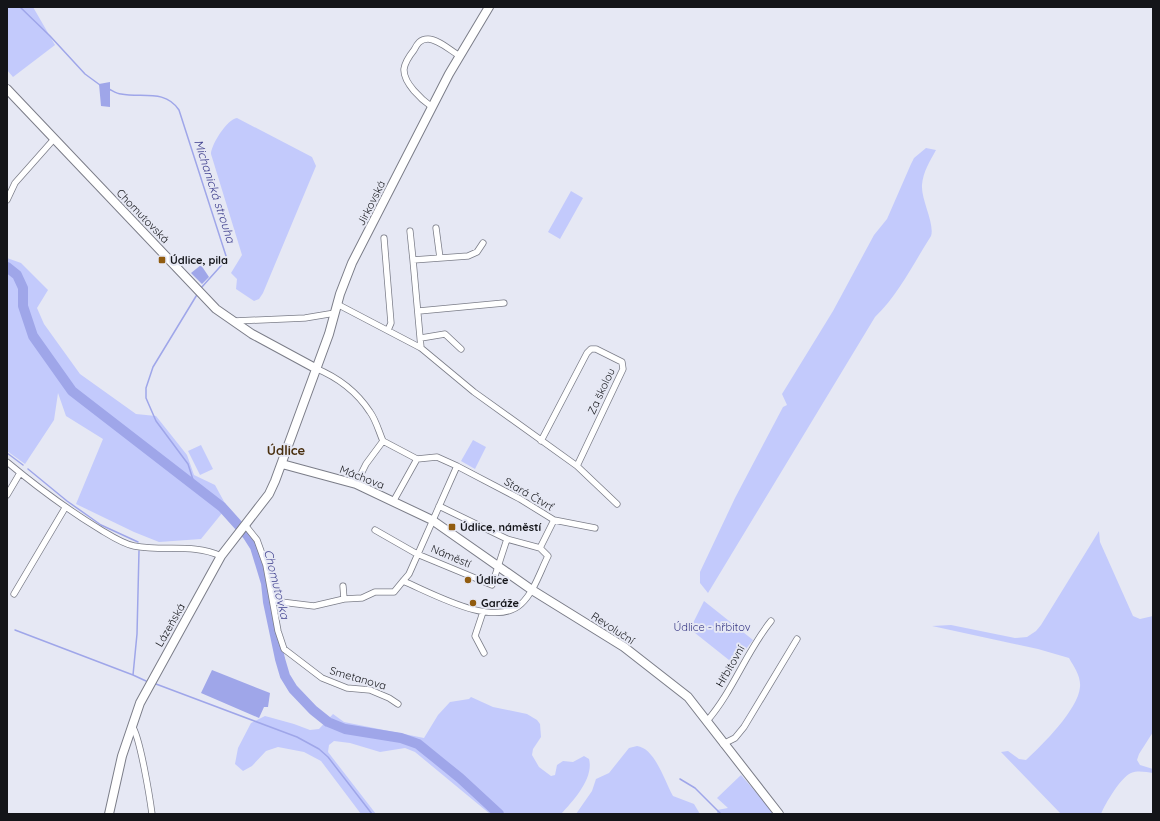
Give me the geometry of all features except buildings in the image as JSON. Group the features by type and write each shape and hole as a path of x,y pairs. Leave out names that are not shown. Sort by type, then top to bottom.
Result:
{"street":[{"name":"Jirkovská","path":"282,464 315,368 329,334 337,304 352,263 432,107 489,7"},
{"path":"432,107 422,98 407,79 404,72 406,63 418,42 426,39 432,40 460,56"},
{"name":"Chomutovská","path":"7,89 216,309 252,334 315,368"},
{"path":"7,200 15,183 54,139"},
{"path":"436,228 440,258"},
{"path":"410,230 419,311 421,338 420,348"},
{"path":"384,238 391,323 388,330"},
{"path":"413,260 468,256 477,252 483,242"},
{"path":"419,311 504,303"},
{"path":"337,304 420,348 474,392 577,466 617,504"},
{"path":"235,321 305,318 335,313"},
{"path":"421,338 446,334 461,349"},
{"name":"Za školou","path":"541,441 587,353 591,349 596,349 622,362 623,369 577,466"},
{"path":"315,368 333,376 350,390 371,412 383,440 417,458 393,502"},
{"path":"356,484 366,464 383,440"},
{"name":"Stará Čtvrť","path":"417,458 437,457 520,499 554,520 595,528"},
{"path":"7,462 20,474 65,508 115,538 133,546 196,548 210,551 221,556"},
{"name":"Máchova","path":"282,464 356,484 432,520"},
{"name":"Lázeňská","path":"109,814 122,756 143,696 221,556 269,494 282,464"},
{"path":"403,581 483,612 510,612 521,604 532,590 548,556 540,548 507,539 439,506 457,466"},
{"path":"7,495 20,474"},
{"name":"Náměstí","path":"439,506 417,554 492,585 507,539"},
{"path":"14,594 65,508"},
{"name":"Náměstí","path":"432,520 498,566"},
{"path":"540,548 554,520"},
{"name":"Smetanova","path":"243,528 253,533 261,548 266,565 278,631 284,649 322,678 333,684 347,688 370,690 389,698 398,704"},
{"path":"273,601 314,606 344,599 362,598 375,592 394,592 409,574 417,554 375,530"},
{"name":"Revoluční","path":"498,566 532,590 624,647 688,697 723,744 779,814"},
{"path":"343,586 344,599"},
{"path":"483,612 475,636 484,653"},
{"name":"Hřbitovní","path":"707,721 717,710 757,638 771,621"},
{"path":"723,744 734,738 744,726 797,639"},
{"path":"132,726 135,730 140,752 152,814"}],"green space":[{"path":"7,7 33,7 55,45 13,77 7,70"},
{"path":"237,118 312,157 316,166 263,293 259,299 254,301 236,289 237,279 231,273 242,255 211,154 214,145 224,127 233,119"},
{"path":"926,148 936,150 925,171 922,185 922,191 930,219 932,231 931,236 899,289 875,317 708,593 700,583 700,572 735,498 783,407 787,405 782,394 833,311 874,235 887,219 914,158"},
{"path":"571,191 583,198 560,239 548,232"},
{"path":"7,258 21,263 48,290 37,308 44,324 80,374 136,414 156,416 187,455 194,475 215,485 227,507 201,539 159,542 134,532 76,504 103,439 66,416 58,393 54,420 25,464 7,451"},
{"path":"473,440 486,447 475,469 461,461"},
{"path":"201,445 213,469 200,475 188,451"},
{"path":"1099,531 1100,542 1133,616 1140,619 1153,616 1153,732 1139,754 1137,760 1140,765 1153,769 1153,773 1136,772 1127,776 1114,791 1101,814 1061,814 1001,752 1008,751 1019,759 1026,760 1041,746 1066,716 1078,696 1080,687 1078,675 1069,658 1038,649 932,626 951,625 1015,638 1027,637 1036,631 1041,625"},
{"name":"Údlice - hřbitov","path":"704,601 753,640 734,664 690,629"},
{"path":"471,697 493,707 527,714 537,720 540,724 541,737 533,749 532,755 539,767 551,776 555,775 557,765 563,761 573,762 584,756 589,759 589,774 586,781 572,802 561,814 490,814 415,752 405,748 380,752 350,743 334,741 329,745 328,752 376,814 361,814 321,761 304,752 278,747 266,751 252,766 243,771 235,764 238,748 251,723 265,716 310,730 319,729 333,714 344,722 424,738 438,715 450,702 469,699"},
{"path":"637,746 643,748 654,759 659,766 673,796 694,804 700,814 576,814 592,791 596,779 609,773 629,748"},
{"path":"741,775 775,814 717,814 717,810 728,808 717,798"}],"shaded area":[{"path":"110,82 110,107 101,106 99,84"},
{"path":"201,265 209,277 202,284 191,273"},
{"path":"212,670 270,693 268,707 264,707 259,718 201,693"}],"waterway":[{"name":"Michanická strouha","path":"20,7 50,36 85,74 100,85"},
{"name":"Michanická strouha","path":"109,89 120,94 153,96 167,99 179,110 227,259 201,288"},
{"name":"Chomutovka","path":"7,267 17,275 23,288 23,306 33,336 72,391 222,507 248,536 255,547 266,583 268,602 280,659 285,676 293,689 313,710 328,722 345,729 401,738 418,744 460,778 499,814"},
{"name":"Michanická strouha","path":"195,486 188,464 156,421 146,398 146,388 153,367 198,293"},
{"path":"7,453 23,465"},
{"path":"28,469 67,501 101,525 138,542"},
{"path":"139,551 137,634 133,675 146,681"},
{"path":"15,630 133,675"},
{"path":"156,684 297,737 319,749 328,757 372,814"},
{"path":"680,779 695,788 721,814"}],"place":[{"name":"Údlice, pila","path":"162,260"},
{"name":"Údlice, náměstí","path":"452,527"},
{"name":"Údlice","path":"468,580"},
{"name":"Garáže","path":"473,603"}],"district":[{"name":"Údlice","path":"286,450"}]}
